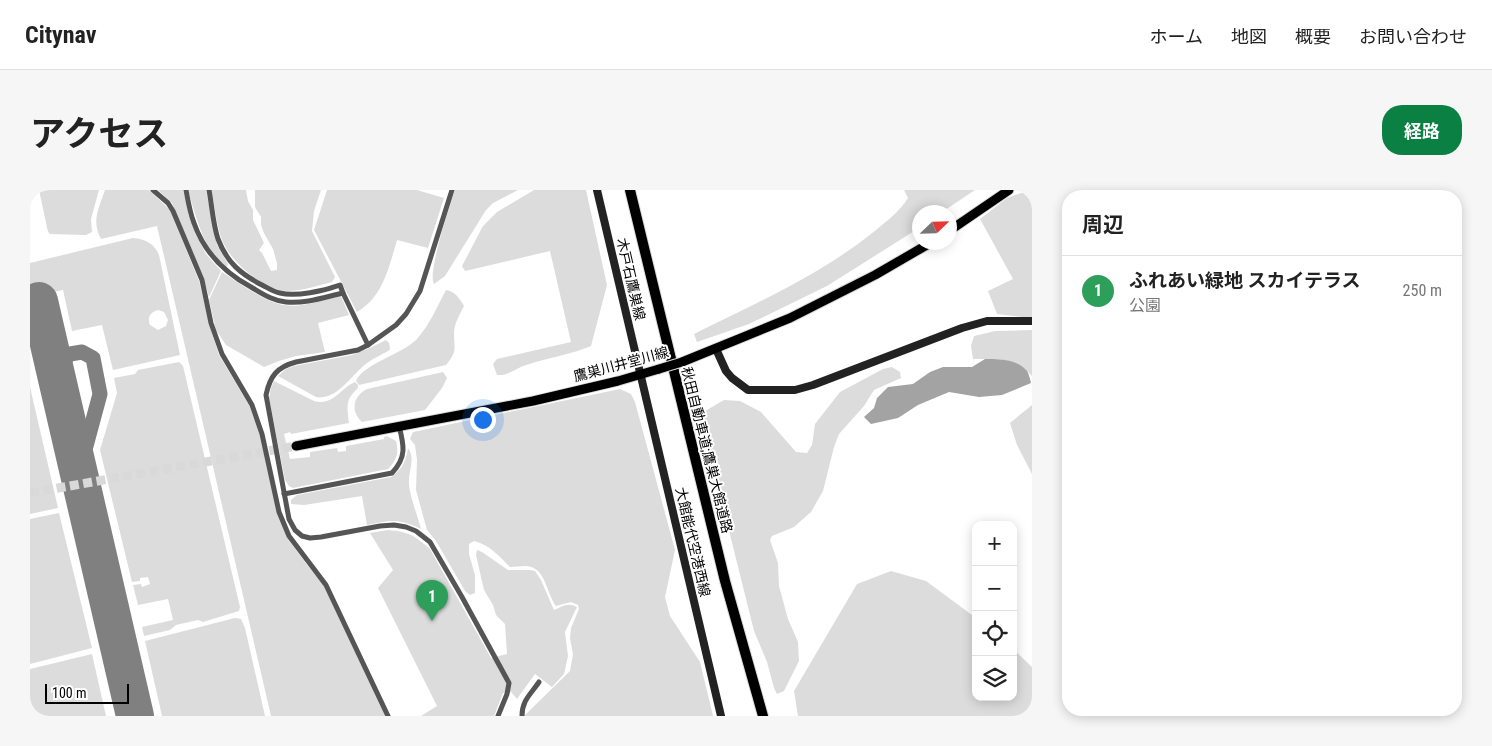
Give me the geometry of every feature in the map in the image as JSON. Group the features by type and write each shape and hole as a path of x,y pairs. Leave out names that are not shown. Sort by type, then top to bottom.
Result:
{"highway":[{"name":"秋田自動車道;鷹巣大館道路","path":"624,190 720,585 756,716"},
{"name":"秋田自動車道;鷹巣大館道路","path":"630,190 721,565 763,716"}],"main road":[{"name":"木戸石鷹巣線","path":"597,190 640,375"},
{"path":"957,226 1009,190"},
{"name":"鷹巣川井堂川線","path":"296,446 533,401 640,375 682,362 790,318 917,250"},
{"path":"716,349 726,371 748,390 795,390 840,375 962,328 987,321 1032,321"},
{"name":"大館能代空港西線","path":"640,375 720,716"}],"street":[{"path":"153,190 168,203 173,211 202,280 222,354 252,405 262,434 279,512 289,536 326,585 388,716"},
{"path":"186,190 194,223 199,236 210,254 222,268 243,282 271,298 286,302 299,302 343,293"},
{"path":"209,190 218,238 237,269 278,293 290,295 333,288 340,285 368,345"},
{"path":"452,190 420,291 406,314 396,325 358,350 289,364 280,369 269,381 266,395 289,519 295,530 302,536 310,538 394,525 416,531 430,542 509,683 507,694 498,716"},
{"path":"284,494 392,472 403,458 403,445 399,425"},
{"path":"522,716 522,707 539,682"}],"shaded area":[{"path":"39,190 99,190 91,219 92,232 86,235 50,234"},
{"path":"105,190 149,190 170,210 199,281 219,355 250,407 260,435 288,539 323,584 386,716 271,716 157,226 101,239 96,220"},
{"path":"158,190 183,190 195,233 206,254 221,271 209,297 204,279 172,203"},
{"path":"188,190 206,190 217,245 228,264 227,267 213,254 207,244 197,221"},
{"path":"211,190 246,190 248,201 253,210 253,220 264,243 259,250 271,271 277,270 277,263 273,249 261,225 261,217 255,207 255,190 321,190 314,211 312,231 335,277 332,282 286,291 267,286 248,273 232,257 222,240"},
{"path":"327,190 417,190 444,198 428,248 397,240 388,271 379,290 366,306 357,312 314,230"},
{"path":"455,190 518,190 493,203 486,210 445,276 434,284 436,254"},
{"path":"534,190 586,190 607,285 591,346 497,375 493,364 497,359 571,342 550,251 465,271 462,266 483,226 497,212"},
{"path":"904,190 975,190 952,205 912,205 912,232 827,286 749,324 697,342 694,334 788,287 855,246 893,216 908,198"},
{"path":"1024,192 1032,202 1032,318 997,314 988,291 1013,279 980,219 1007,198"},
{"path":"133,238 149,242 155,247 159,255 180,355 113,370 102,325 72,331 63,290 30,297 30,263","holes":["158,310 164,312 168,320 166,326 158,330 150,325 151,314"]},
{"path":"222,272 261,296 284,305 306,305 341,296 349,315 318,323 325,352 296,356 264,367 226,345 216,330 209,300"},
{"path":"446,290 455,294 464,306 454,332 454,353 446,365 359,385 356,381 366,369 402,350 421,335"},
{"path":"1032,330 1032,376 1028,372 1001,359 973,359 971,346 974,336 995,331"},
{"path":"386,340 389,343 390,349 388,351 367,363 344,386 331,395 316,397 278,376 286,369 294,366 352,355"},
{"path":"985,359 1008,360 1018,364 1027,371 1031,383 1002,395 979,397 949,392 918,405 898,418 871,424 864,417 874,408 877,398 888,387 913,384 930,372 943,367 972,367"},
{"path":"179,362 183,366 240,607 239,611 203,622 198,620 176,625 170,630 144,636 142,627 173,620 168,599 138,605 133,585 141,584 142,587 150,584 148,577 132,582 100,450 117,393 114,378 135,374 138,370"},
{"path":"892,367 900,372 901,378 874,390 864,406 839,434 823,491 811,512 794,527 772,536 770,540 778,563 779,586 788,619 798,642 799,661 784,691 777,694 767,662 754,631 700,414 724,400 740,401 761,412 796,452 807,453 812,445 815,424 840,392 883,369"},
{"path":"443,372 447,378 442,388 425,410 362,422 358,418 355,409 356,400 367,389"},
{"path":"274,381 314,401 321,402 332,399 355,382 358,385 348,404 349,423 284,434 290,459 310,457 310,452 337,448 338,452 346,451 346,446 384,439 387,436 396,441 397,453 393,463 388,469 293,488 289,486 285,480 269,398"},
{"path":"30,387 58,508 30,514"},
{"path":"620,389 631,394 635,402 675,550 665,597 670,616 700,662 713,716 524,716 570,671 573,654 570,638 571,628 579,609 578,605 571,602 556,606 542,576 533,567 510,567 490,548 474,541 469,544 469,554 475,575 475,593 470,595 465,591 436,541 427,530 416,490 417,460 415,445 410,439 413,432"},
{"path":"1032,405 1032,474 1017,445 1010,423"},
{"path":"408,448 412,461 409,488 421,529 394,521 367,525 362,496 304,505 291,504 291,500 297,495 391,477 403,465"},
{"path":"59,513 92,648 30,664 30,519"},
{"path":"388,530 411,535 430,549 491,658 507,654 505,624 496,615 493,605 484,590 476,555 477,550 508,570 535,571 554,610 568,605 577,607 565,632 568,656 564,674 552,687 535,674 517,699 511,692 503,693 494,716 421,716 437,706 378,588 393,570 370,533"},
{"path":"891,571 926,581 972,615 972,701 1017,701 1017,653 1032,667 1032,716 798,716 794,691 857,584"},
{"path":"235,618 241,619 245,628 265,716 162,716 145,641"},
{"path":"92,654 106,716 30,716 30,669"}],"taxiway":[{"path":"57,375 61,363 70,354 82,352 93,358 100,394 79,472"}],"runway":[{"path":"39,301 135,716"}],"tunnel":[{"path":"30,493 296,446"}],"place":[{"name":"ふれあい緑地 スカイテラス","path":"432,621"}]}
